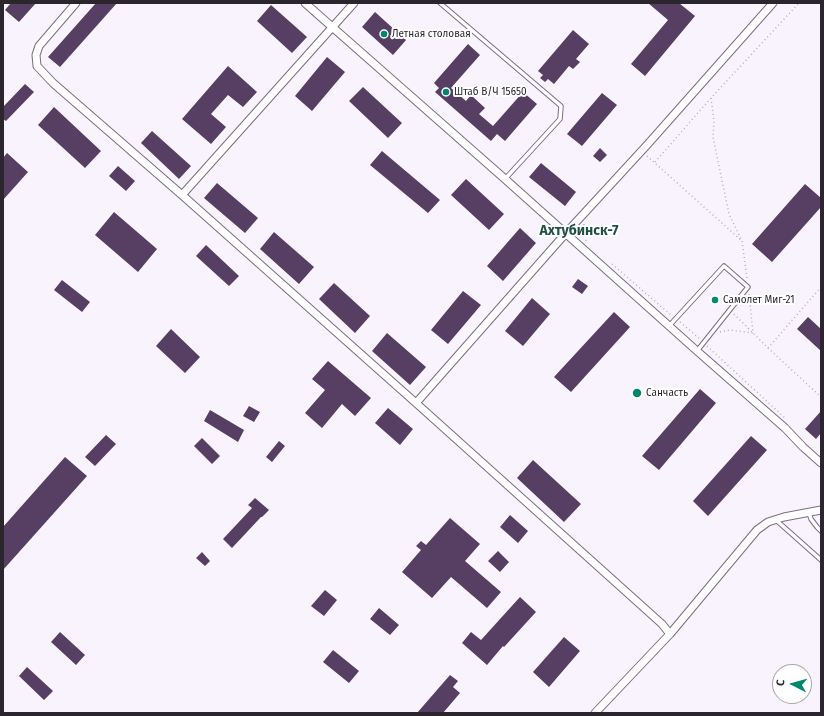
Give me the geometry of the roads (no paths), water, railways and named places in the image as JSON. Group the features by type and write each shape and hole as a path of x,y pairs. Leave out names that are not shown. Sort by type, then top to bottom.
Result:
{"street":[{"path":"76,3 45,38 39,46 36,55 37,66 53,83 182,195 416,403 656,619 670,634"},
{"path":"305,3 566,233 784,428 821,463"},
{"path":"182,195 354,3"},
{"path":"416,403 566,233 773,3"},
{"path":"595,713 670,634 757,530 768,522 784,517 821,510"}],"lane":[{"path":"440,3 561,106 560,119 505,179"},
{"path":"669,326 724,266 748,287 697,351"},
{"path":"809,513 821,531"},
{"path":"776,520 821,560"}],"place":[{"name":"Летная столовая","path":"384,34"},
{"name":"Штаб В/Ч 15650","path":"446,92"},
{"name":"Самолет Миг-21","path":"715,300"},
{"name":"Санчасть","path":"637,393"}],"district":[{"name":"Ахтубинск-7","path":"579,231"}]}
